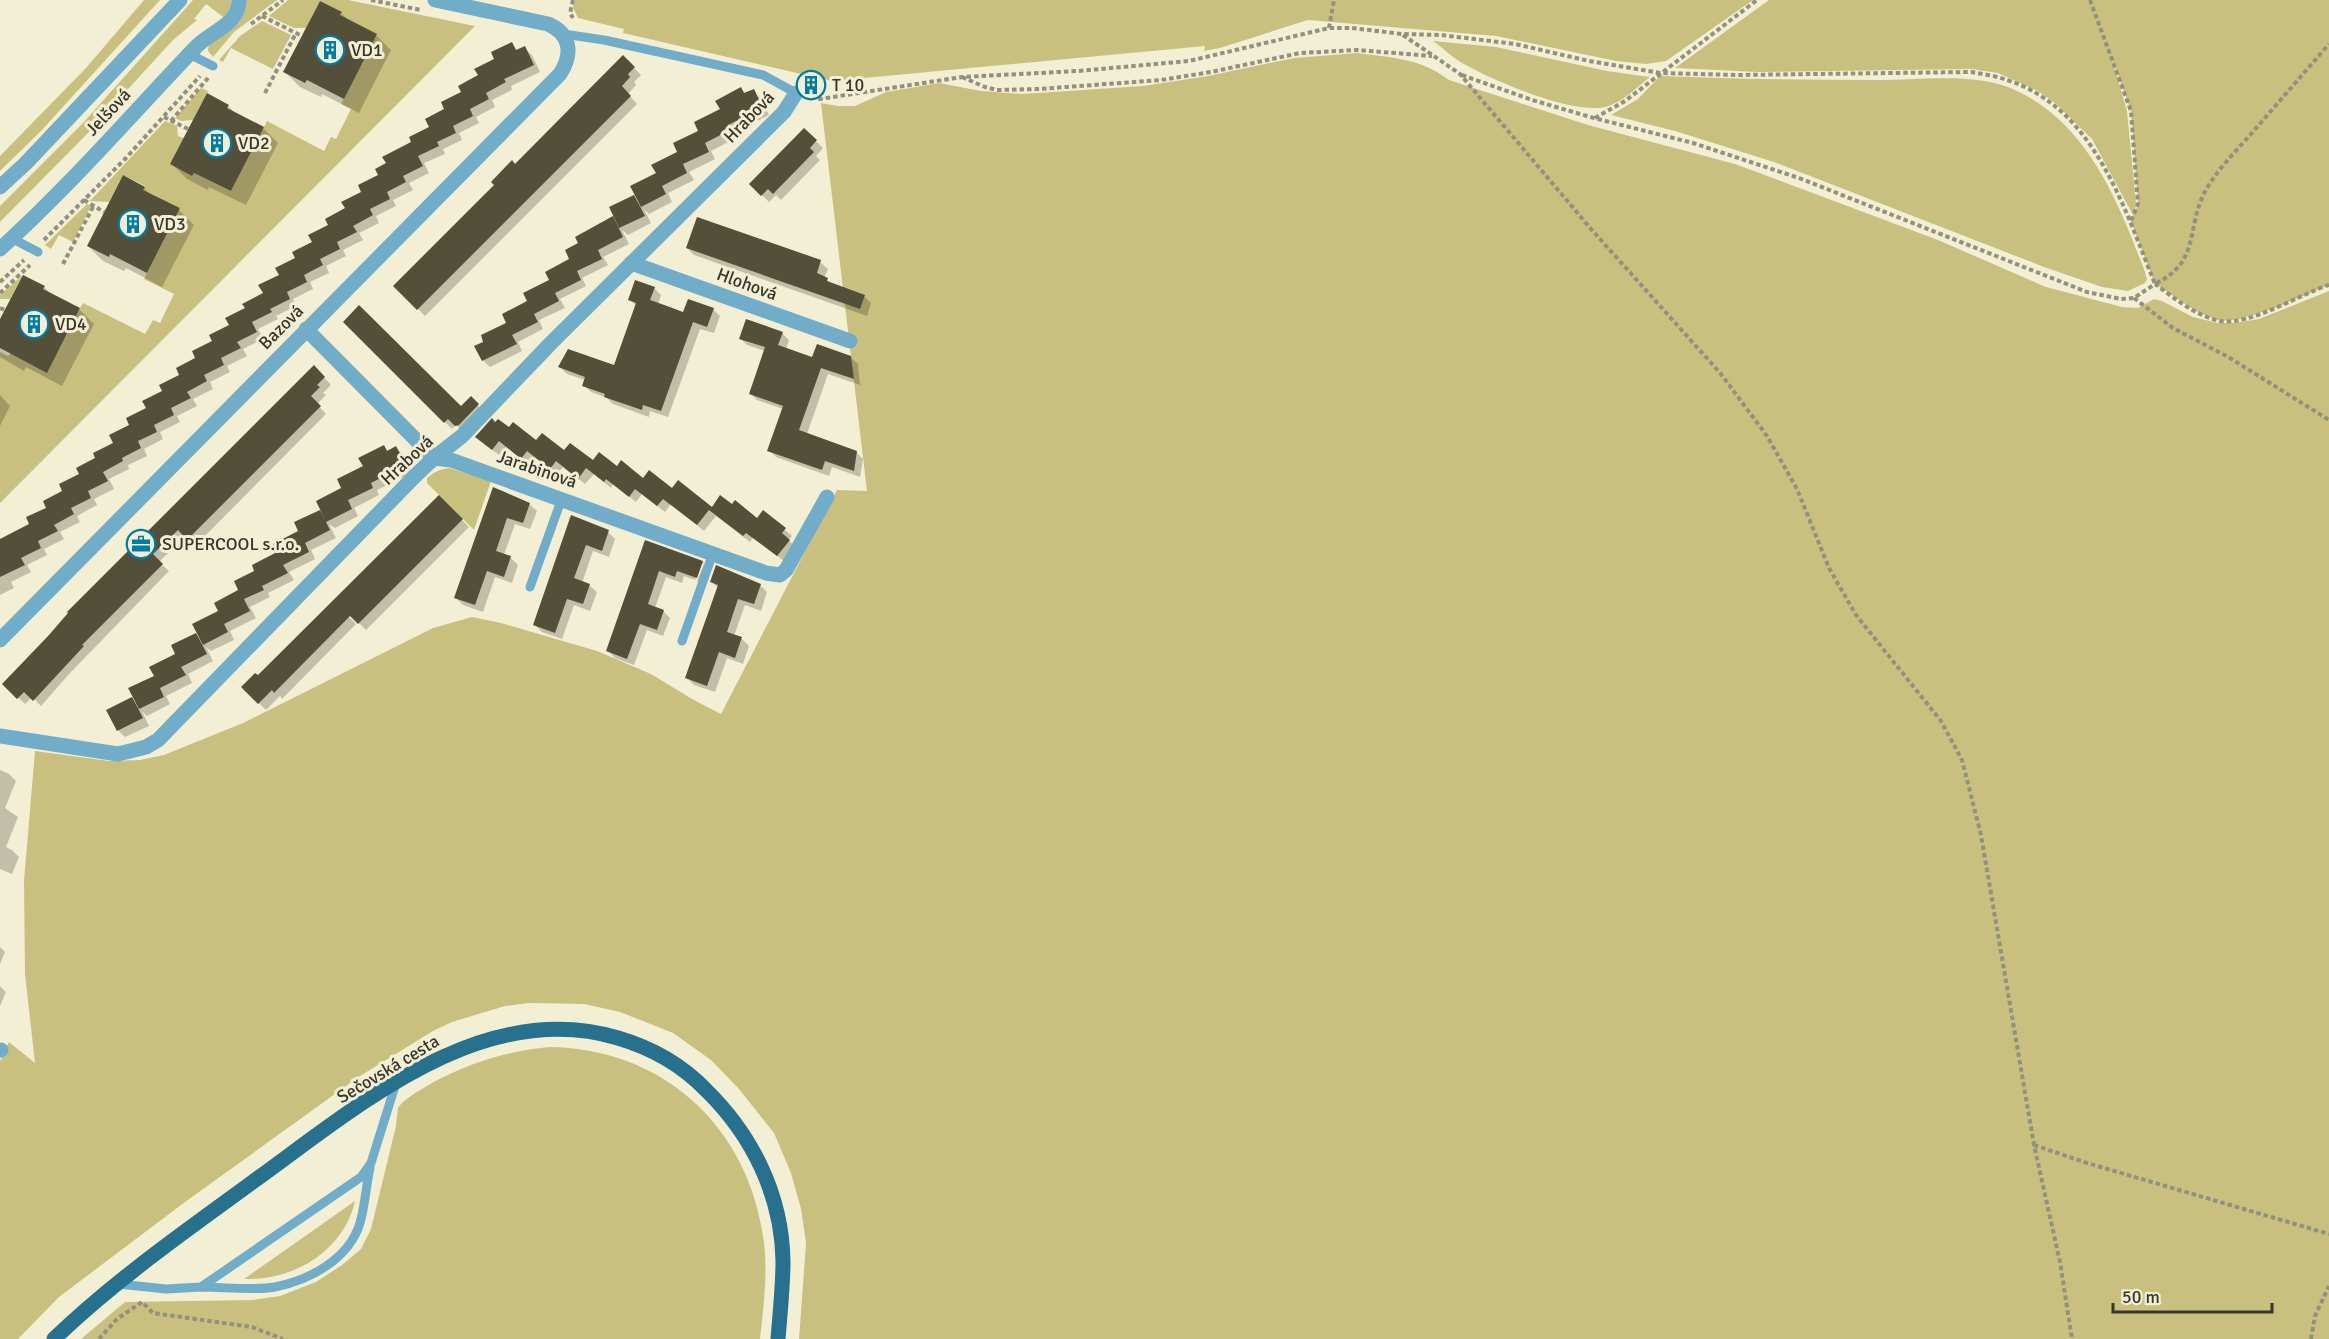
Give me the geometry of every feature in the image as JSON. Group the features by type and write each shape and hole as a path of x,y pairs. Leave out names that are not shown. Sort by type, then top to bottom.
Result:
{"main road":[{"name":"Sečovská cesta","path":"54,1339 118,1284 213,1211 397,1082 462,1048 487,1039 531,1029 571,1029 609,1035 648,1048 672,1061 699,1082 730,1115 751,1147 765,1175 774,1201 782,1242 783,1271 778,1339"}],"street":[{"name":"Jelšová","path":"0,187 26,163 180,0"},
{"name":"Jelšová","path":"6,244 83,168 207,36 234,19 239,9 239,0"},
{"path":"432,6 548,24 563,34"},
{"name":"Bazová","path":"0,640 560,74 568,57 567,39 563,34"},
{"name":"Hrabová","path":"0,736 118,754 146,747 158,740 434,458 462,436 631,263 784,112 796,93"},
{"name":"Hlohová","path":"631,263 850,341"},
{"path":"306,329 434,458"},
{"name":"Jarabinová","path":"434,458 451,460 562,498 774,575 780,575 792,561 827,496"}],"lane":[{"path":"563,34 604,40 763,75 796,93"},
{"path":"189,54 212,69"},
{"path":"6,244 36,254"},
{"path":"530,587 562,498"},
{"path":"682,641 713,553"},
{"path":"118,1284 166,1289 273,1287 299,1280 325,1267 345,1250 360,1224 371,1163 397,1082"},
{"path":"201,1287 361,1177 371,1163"}],"path":[{"path":"243,29 283,0"},
{"path":"371,0 432,6"},
{"path":"1329,28 1334,0"},
{"path":"1594,118 1625,101 1757,0"},
{"path":"2090,0 2131,111 2138,204 2131,222"},
{"path":"262,16 302,36"},
{"path":"796,93 820,99 962,77 1078,71 1189,61 1329,28 1441,35 1515,44 1589,62 1660,73 1737,75 1971,72 2008,80 2050,103 2071,122 2090,144 2106,171 2131,222 2155,284 2199,313 2221,321 2241,319 2275,308 2329,285"},
{"path":"265,93 296,33"},
{"path":"1402,34 1460,74 1591,229 1721,374 1767,436 1797,489 1829,567 1856,615 1941,721 1957,750 1962,760 1981,835 2034,1144 2060,1262 2072,1339"},
{"path":"1460,74 1532,100 1693,143 1799,178 2087,292 2121,299 2134,298 2170,277 2180,267 2187,256 2194,218 2207,188 2329,44"},
{"path":"962,77 997,90 1039,89 1161,80 1212,72 1300,53 1357,50 1435,56"},
{"path":"0,293 84,200 212,69"},
{"path":"171,121 212,69"},
{"path":"164,117 188,129"},
{"path":"84,200 104,212"},
{"path":"63,264 94,206"},
{"path":"0,282 36,254"},
{"path":"2134,298 2173,328 2230,358 2329,420"},
{"path":"2034,1144 2086,1163 2329,1234"},
{"path":"2311,1339 2315,1316 2329,1286"},
{"path":"99,1339 117,1319 142,1302 153,1313 252,1326 283,1339"}],"shaded area":[{"path":"144,0 160,0 42,130 0,171 0,156 86,68"},
{"path":"193,0 231,0 232,4 226,19 206,4 194,19 197,20 173,40 85,136 0,222 0,206 83,123"},
{"path":"245,0 277,0 234,32 213,57 208,51 210,44 234,28 243,13"},
{"path":"288,0 348,0 475,26 0,503 0,352 8,356 58,351 69,330 71,318 74,319 83,303 145,334 153,320 160,323 174,294 144,279 180,208 143,190 145,186 123,175 109,202 90,201 165,121 177,126 178,136 184,138 171,164 192,176 194,173 231,191 267,121 324,151 331,137 336,139 351,109 341,104 350,87 341,12 320,1 306,28 294,28 269,16"},
{"path":"575,0 1753,0 1666,61 1646,64 1616,61 1496,36 1308,20 1204,51 1205,46 832,81 623,33 624,29 578,18 573,8"},
{"path":"1769,0 2329,0 2329,285 2275,308 2240,319 2221,321 2199,313 2155,284 2131,222 2133,215 2092,139 2055,103 2038,91 1998,73 1971,69 1758,72 1675,68","holes":["2112,59 2131,111 2138,204 2135,212 2127,111"]},
{"path":"262,21 291,35 273,69 231,48 223,62 219,60 240,36"},
{"path":"1433,41 1496,47 1607,71 1650,77 1611,105 1591,108 1573,106 1532,94 1492,78 1462,63"},
{"path":"1358,53 1417,63 1449,80 1588,125 1735,164 1938,240 2046,287 2122,307 2138,308 2154,299 2193,317 2218,323 2234,323 2259,319 2329,291 2329,1339 799,1339 806,1243 801,1209 791,1173 774,1133 739,1089 711,1060 673,1033 620,1012 584,1004 529,1003 505,1006 452,1022 433,1031 360,1076 185,1202 59,1297 18,1339 0,1339 0,1061 9,1042 35,1063 25,974 24,881 35,751 109,761 140,760 164,755 243,723 433,628 472,617 501,623 597,651 651,674 721,714 837,490 867,491 821,103 855,106 886,92 939,83 981,91 1022,94 1143,86 1208,76 1294,58"},
{"path":"1660,76 1824,80 1948,78 2000,84 2015,90 2037,102 2055,116 2087,151 2122,214 2147,279 2145,283 2128,291 2102,287 2044,267 1774,162 1675,131 1611,115 1638,99"},
{"path":"201,88 208,91 193,120 181,121 175,118"},
{"path":"87,204 91,206 73,242 59,235 51,249 45,245"},
{"path":"23,275 10,299 0,299 0,295"},
{"path":"449,468 491,481 474,530 427,483 427,478 432,474"},
{"path":"549,1047 589,1051 626,1061 660,1077 690,1098 716,1125 737,1156 752,1191 762,1230 765,1271 760,1339 81,1339 125,1302 253,1300 280,1296 316,1282 361,1249 371,1229 396,1126 398,1108 401,1104 432,1083 474,1064 503,1055"},
{"path":"355,1201 340,1235 314,1260 280,1275 244,1279"}],"building":[{"name":"VD1","path":"320,1 342,12 340,15 377,34 344,99 307,80 305,83 283,72"},
{"path":"512,42 516,50 525,46 534,65 504,79 506,82 486,93 489,99 470,109 473,116 453,126 456,133 437,142 439,146 418,156 423,166 403,176 406,182 387,192 390,199 370,209 373,215 353,226 357,232 337,242 340,249 320,259 323,265 304,275 307,282 287,292 290,299 270,309 272,312 252,322 257,332 237,342 241,348 221,358 224,365 204,375 207,381 187,392 191,398 171,408 174,415 154,425 157,432 138,441 141,448 103,472 108,481 88,491 91,498 71,508 74,514 54,525 58,531 38,541 41,548 21,558 25,565 0,577 0,539 29,524 26,517 46,508 43,501 62,491 59,484 79,474 76,468 95,458 93,453 113,443 109,435 129,425 126,418 146,408 142,401 162,391 159,385 179,375 176,368 195,358 192,351 212,341 209,335 229,325 225,318 245,308 242,304 263,293 258,285 279,275 275,268 295,258 292,252 312,242 308,235 328,225 325,219 345,208 341,202 361,192 358,185 378,175 375,169 386,163 382,157 411,142 409,137 429,127 425,119 444,109 441,102 461,92 458,86 478,75 474,69 494,59 491,52"},
{"path":"623,55 635,67 628,74 630,77 622,86 631,96 417,310 393,286 494,185 491,182 512,160 515,164"},
{"path":"741,87 744,93 754,89 763,108 728,125 730,130 705,143 709,152 683,164 687,173 662,186 666,194 641,207 630,186 656,173 651,165 677,152 673,143 698,131 694,122 720,109 715,101"},
{"name":"VD2","path":"207,93 229,105 227,108 264,127 231,191 194,173 192,176 170,164"},
{"path":"804,128 817,140 810,148 814,152 773,194 768,189 761,196 749,184"},
{"name":"VD3","path":"123,175 145,187 143,190 180,208 147,273 110,254 109,257 87,246"},
{"path":"634,195 645,216 619,228 609,207"},
{"path":"613,216 623,237 598,250 602,259 577,271 581,280 555,293 559,301 534,314 538,322 512,335 517,344 482,361 474,346 483,342 481,335 506,323 502,314 527,301 523,293 549,280 545,272 569,259 565,250 578,243 575,237"},
{"path":"697,217 821,260 817,273 828,278 827,281 865,295 860,309 686,248"},
{"name":"VD4","path":"23,275 45,286 43,289 80,308 47,373 0,348 0,319"},
{"path":"635,280 655,287 650,300 683,312 688,299 714,308 707,327 693,322 661,411 643,405 642,410 604,397 605,394 582,386 585,377 558,367 568,349 614,365 636,303 628,300"},
{"path":"359,305 461,406 471,396 479,404 459,425 455,426 448,419 444,423 343,322"},
{"path":"746,319 783,332 778,345 812,357 817,344 851,356 854,379 821,368 799,430 857,451 854,471 825,461 822,470 767,451 783,406 749,394 765,347 739,339"},
{"path":"314,365 325,377 317,385 320,387 311,396 321,406 187,540 178,530 153,554 163,564 82,645 84,646 33,701 24,692 17,699 2,684 49,635 67,612"},
{"path":"492,418 495,422 498,419 509,427 513,422 536,440 542,433 564,450 570,443 593,460 599,452 617,466 621,460 643,478 649,470 672,488 678,480 712,507 720,495 732,504 735,500 757,518 763,510 786,528 782,533 790,540 777,556 746,533 743,536 709,510 697,525 663,499 657,506 635,489 629,497 606,479 604,482 586,468 578,479 556,461 550,469 527,451 521,459 499,441 492,450 475,437"},
{"path":"384,445 387,451 396,446 406,465 371,483 373,488 348,500 352,509 326,522 316,501 341,488 337,479 363,466 358,458"},
{"path":"493,487 530,503 523,523 507,518 496,551 511,556 504,577 487,571 475,605 454,598"},
{"path":"439,495 463,519 358,624 350,616 274,693 272,690 258,704 241,687 255,673 258,675"},
{"path":"320,510 330,530 305,543 309,552 283,565 288,573 262,586 264,590 244,599 250,611 224,624 228,632 203,645 192,624 218,611 214,603 238,590 234,581 254,571 252,565 277,552 273,544 298,531 294,522"},
{"path":"571,515 609,530 602,551 586,545 574,578 590,584 583,604 567,599 555,633 533,625"},
{"path":"645,540 703,561 697,578 677,571 675,577 659,571 648,604 664,610 657,630 640,624 627,659 606,651"},
{"path":"716,565 761,584 754,604 738,599 727,632 742,637 735,658 719,652 707,686 685,678 718,585 710,582"},
{"path":"196,633 207,654 181,667 186,675 160,688 164,697 139,709 128,688 154,676 149,667 175,654 171,645"},
{"path":"132,697 143,718 117,731 106,710"}],"place":[{"name":"VD1","path":"330,50"},
{"name":"T 10","path":"811,85"},
{"name":"VD2","path":"217,143"},
{"name":"VD3","path":"133,224"},
{"name":"VD4","path":"34,324"},
{"name":"SUPERCOOL s.r.o.","path":"141,544"}]}
